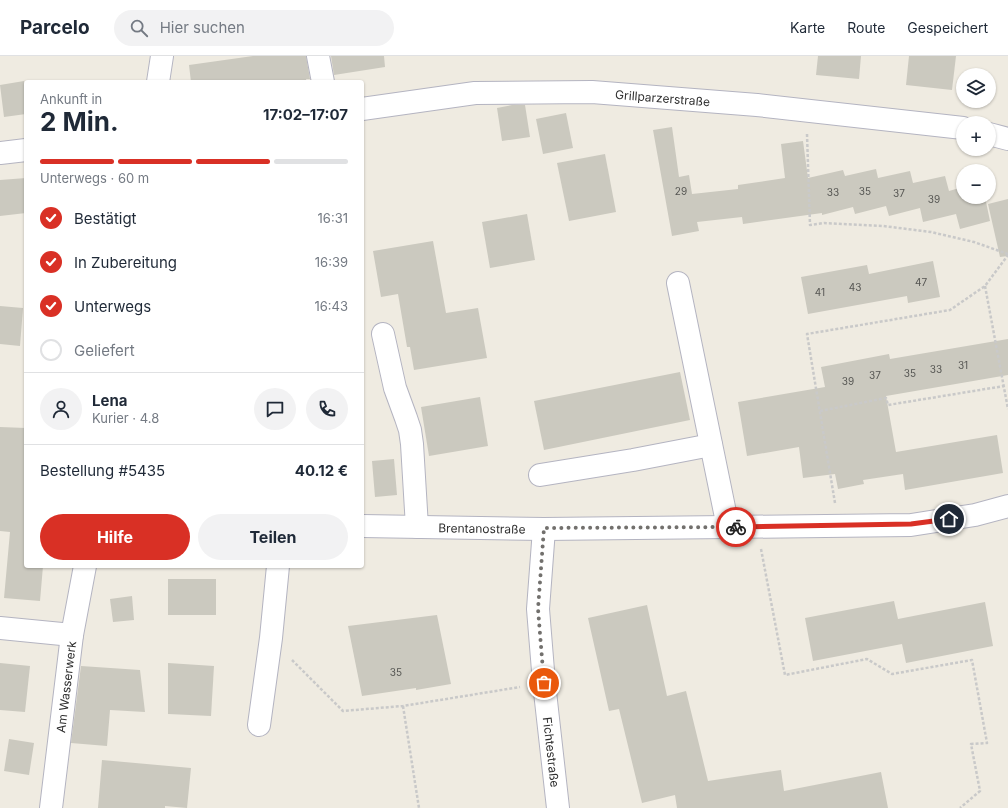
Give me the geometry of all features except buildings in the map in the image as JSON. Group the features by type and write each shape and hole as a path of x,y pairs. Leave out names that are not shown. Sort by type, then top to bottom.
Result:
{"street":[{"path":"158,80 162,56"},
{"path":"318,56 323,80"},
{"name":"Grillparzerstraße","path":"364,109 475,93 592,92 757,105 956,127"},
{"path":"996,136 1008,140"},
{"path":"0,153 24,150"},
{"path":"678,283 728,527"},
{"path":"383,334 394,388 410,430 417,527"},
{"path":"540,475 633,460 711,445"},
{"name":"Brentanostraße","path":"364,526 544,528 757,527 911,524 975,515 1008,506"},
{"name":"Fichtestraße","path":"544,528 538,609 544,683 558,808"},
{"name":"Am Wasserwerk","path":"51,808 72,635 85,568"},
{"path":"259,725 278,568"},
{"path":"0,628 72,635"}],"path":[{"path":"807,111 810,225 824,223 883,226 931,232 974,242 1008,254 985,286 950,310 807,334 839,526"},
{"path":"985,286 1008,409"},
{"path":"820,410 886,398 888,405 1004,386"},
{"path":"757,527 785,675 867,659 892,674 972,660 987,743 971,744 980,791 960,808"},
{"path":"270,638 343,711 403,706 544,683"},
{"path":"403,706 419,808"}],"way so far":[{"path":"544,683 538,609 544,528 736,527"}],"route":[{"path":"736,527 911,524 949,519"}]}
